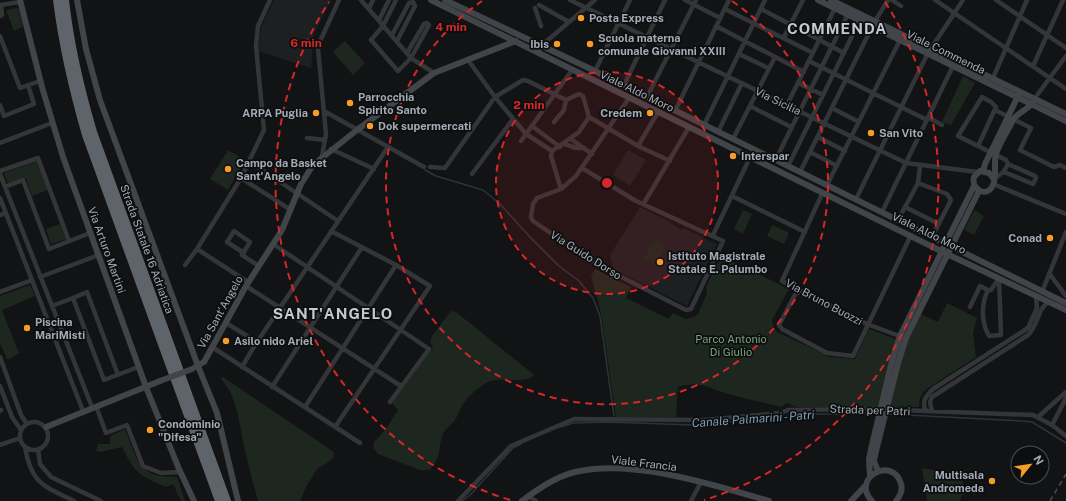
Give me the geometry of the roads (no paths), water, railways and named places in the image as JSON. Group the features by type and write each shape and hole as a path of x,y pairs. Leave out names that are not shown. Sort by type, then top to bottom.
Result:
{"highway":[{"name":"Strada Statale 16 Adriatica","path":"58,0 62,41 70,80 86,135 219,501"},
{"name":"Strada Statale 16 Adriatica","path":"64,0 69,38 77,78 93,132 227,501"}],"street":[{"path":"77,0 86,49 100,100 195,368 217,413 238,501"},
{"path":"185,265 197,249 241,178 264,130 256,46 258,26 270,0"},
{"path":"322,156 325,140 324,111 318,49 339,0"},
{"path":"362,0 407,54 434,73"},
{"path":"368,8 373,0"},
{"path":"379,20 389,0"},
{"path":"396,0 383,26 372,41 398,71 411,58 429,25 427,23 424,24 407,54"},
{"name":"Viale Aldo Moro","path":"430,0 1036,296 1050,299"},
{"name":"Viale Aldo Moro","path":"445,0 542,45 776,159 1013,277 1042,292 1050,299"},
{"name":"Via Sicilia","path":"570,0 699,61 906,163 920,166 980,172"},
{"path":"538,53 542,45 595,0"},
{"path":"595,71 630,0"},
{"path":"624,85 665,0"},
{"path":"685,0 695,2 720,18"},
{"path":"675,111 729,0"},
{"path":"704,125 740,54 765,0"},
{"path":"784,37 803,0"},
{"name":"Viale Commenda","path":"818,0 836,6 873,23 1017,98 1033,101 1066,114"},
{"name":"Viale Commenda","path":"831,0 836,6 848,14 860,20 873,23 900,40 993,78 1020,91 1033,101 1066,121"},
{"path":"800,172 847,80 873,23 888,0"},
{"path":"892,0 901,6"},
{"path":"935,0 1066,89"},
{"path":"856,199 929,51 963,0"},
{"path":"996,0 1066,48"},
{"path":"993,78 1027,0"},
{"path":"1033,66 1048,36 1063,0"},
{"path":"0,16 2,15 0,5 20,1"},
{"name":"Via Arturo Martini","path":"20,1 52,123 138,367 180,472 194,501"},
{"path":"392,35 409,3 413,2 416,6 397,41"},
{"path":"647,97 695,2"},
{"path":"788,105 836,6"},
{"path":"541,26 537,7 569,22"},
{"path":"725,9 813,52"},
{"path":"761,9 844,52"},
{"path":"776,159 848,14"},
{"path":"788,166 860,20"},
{"path":"716,26 804,72"},
{"path":"0,36 20,88 40,81"},
{"path":"516,41 524,37"},
{"path":"828,185 900,40"},
{"name":"Via Sant'Angelo","path":"195,368 204,362 247,284 273,244 291,210 305,176 322,156 434,73 516,41"},
{"path":"740,54 768,68"},
{"path":"1011,118 1033,101 1066,56"},
{"path":"733,139 768,68 775,57"},
{"path":"468,60 513,120 526,134 552,151"},
{"path":"809,61 901,107 942,125"},
{"path":"882,212 953,66"},
{"path":"521,141 572,70"},
{"path":"430,167 445,168 495,98 523,80 528,81 566,100 579,94 583,96 589,117 638,146 670,161"},
{"path":"718,132 742,83"},
{"path":"798,83 823,94"},
{"path":"0,105 4,116 34,104 28,85"},
{"path":"878,471 874,461 874,450 895,362 903,337 976,188 973,180 994,153 1011,118 1020,91"},
{"path":"978,146 996,107 982,97 979,98 958,136 978,146 994,153 1006,160 1008,164 1036,178 1033,184 1004,172"},
{"path":"552,151 551,159 561,189 570,182 582,168 629,98"},
{"path":"554,122 564,110 566,100"},
{"path":"750,106 791,127"},
{"path":"832,108 859,122"},
{"path":"995,110 1031,128 1020,150 1054,167 1060,165 1066,168"},
{"path":"324,111 424,167"},
{"path":"638,146 658,112"},
{"path":"552,151 579,132 589,117"},
{"path":"472,174 513,120"},
{"path":"0,144 52,123"},
{"path":"532,126 562,145 584,148"},
{"path":"644,203 689,127"},
{"path":"818,137 845,151"},
{"path":"307,138 325,140"},
{"path":"571,139 592,154"},
{"path":"242,367 280,307 388,147"},
{"path":"331,149 374,169"},
{"path":"582,168 636,201 644,203 713,235 754,149"},
{"path":"810,152 837,166"},
{"path":"976,188 988,191 996,172 994,153"},
{"path":"68,241 38,158 0,173 40,277 106,433 127,425 143,466 160,473 180,472"},
{"path":"250,161 338,221"},
{"path":"993,181 1001,176 1008,164"},
{"path":"898,220 918,183 920,166"},
{"path":"980,172 989,173 993,181 1066,214"},
{"path":"241,178 291,210"},
{"path":"5,188 23,180 49,249 90,232"},
{"path":"918,183 950,196 951,200 932,237"},
{"name":"Via Guido Dorso","path":"561,189 540,196 533,204 531,217 533,221 598,265 686,310 691,309 723,240 713,235"},
{"name":"Via Bruno Buozzi","path":"823,192 782,281 867,324 903,337"},
{"path":"838,200 842,192"},
{"path":"732,196 805,232"},
{"path":"0,198 83,411"},
{"path":"905,207 939,224"},
{"path":"0,215 6,213"},
{"path":"244,253 227,242 234,231 250,242 244,253 242,255 259,266"},
{"path":"331,231 396,265 430,286 334,427"},
{"path":"1042,292 1066,232"},
{"path":"798,289 779,325 782,329 827,353 853,356 867,324 911,235"},
{"path":"273,244 429,349 390,402"},
{"path":"272,387 362,247"},
{"path":"197,249 311,328 401,386"},
{"path":"40,277 99,255"},
{"path":"305,407 396,265"},
{"path":"1049,273 1066,296"},
{"path":"1010,283 1013,277"},
{"path":"999,278 1002,335 989,336 986,331 982,311 983,299 988,290 991,290 999,278"},
{"path":"0,292 32,280"},
{"path":"970,307 980,286 988,290"},
{"path":"52,306 87,292 118,375"},
{"path":"926,411 923,405 925,398 933,389 1028,328 1037,308 1036,296"},
{"path":"73,298 104,380 138,367"},
{"path":"1050,299 1066,303"},
{"path":"1050,299 1066,310"},
{"path":"932,411 930,402 932,397 1028,335 1038,321 1043,306 1050,299"},
{"path":"226,322 257,342"},
{"path":"212,347 360,443"},
{"path":"0,357 2,367 21,415 27,424"},
{"path":"46,427 83,411 195,368"},
{"path":"0,386 12,417 21,430"},
{"path":"1038,417 1066,392"},
{"path":"1052,426 1066,398"},
{"name":"Strada per Patri","path":"458,501 511,446 563,422 574,419 705,420 781,413 788,410 826,409 932,411 1033,415 1066,436"},
{"path":"25,447 28,449 38,449 47,440 48,436 46,427 42,423 34,422 27,424 21,430 20,438 25,447 30,468 36,479 74,501"},
{"path":"0,445 20,438"},
{"path":"38,449 40,464 46,472 92,499 101,501"},
{"path":"852,500 866,485 870,476 868,459 874,450"},
{"name":"Viale Francia","path":"522,501 556,479 575,472 591,469 626,470 701,482 769,501"},
{"path":"870,476 878,471 889,471 898,477 902,487 901,493 896,501"},
{"path":"691,501 701,482"},
{"path":"866,485 868,498"},
{"path":"852,500 863,493 868,498"},
{"path":"528,496 536,501"}],"waterway":[{"path":"425,170 436,176 483,190 500,204 559,266 579,281 593,298 600,316 614,416"},
{"name":"Canale Palmarini - Patri","path":"561,427 573,423 607,422 694,425 811,414 878,414"},
{"name":"Canale Palmarini - Patri","path":"888,414 1032,422 1066,443"},
{"name":"Canale Palmarini - Patri","path":"462,501 470,495 513,448 521,444"}],"railway":[{"path":"1050,501 1066,474"}],"place":[{"name":"Posta Express","path":"581,18"},
{"name":"Ibis","path":"557,44"},
{"name":"Scuola materna comunale Giovanni XXIII","path":"590,44"},
{"name":"Parrocchia Spirito Santo","path":"350,103"},
{"name":"ARPA Puglia","path":"316,113"},
{"name":"Credem","path":"650,113"},
{"name":"Dok supermercati","path":"370,126"},
{"name":"San Vito","path":"871,133"},
{"name":"Interspar","path":"733,156"},
{"name":"Campo da Basket Sant'Angelo","path":"228,169"},
{"name":"Conad","path":"1050,238"},
{"name":"Istituto Magistrale Statale E. Palumbo","path":"660,262"},
{"name":"Piscina MariMisti","path":"27,328"},
{"name":"Asilo nido Ariel","path":"226,341"},
{"name":"Condominio \"Difesa\"","path":"150,430"},
{"name":"Multisala Andromeda","path":"992,481"}],"district":[{"name":"COMMENDA","path":"837,29"},
{"name":"SANT'ANGELO","path":"333,314"}],"park label":[{"name":"Parco Antonio Di Giulio","path":"731,345"}]}
